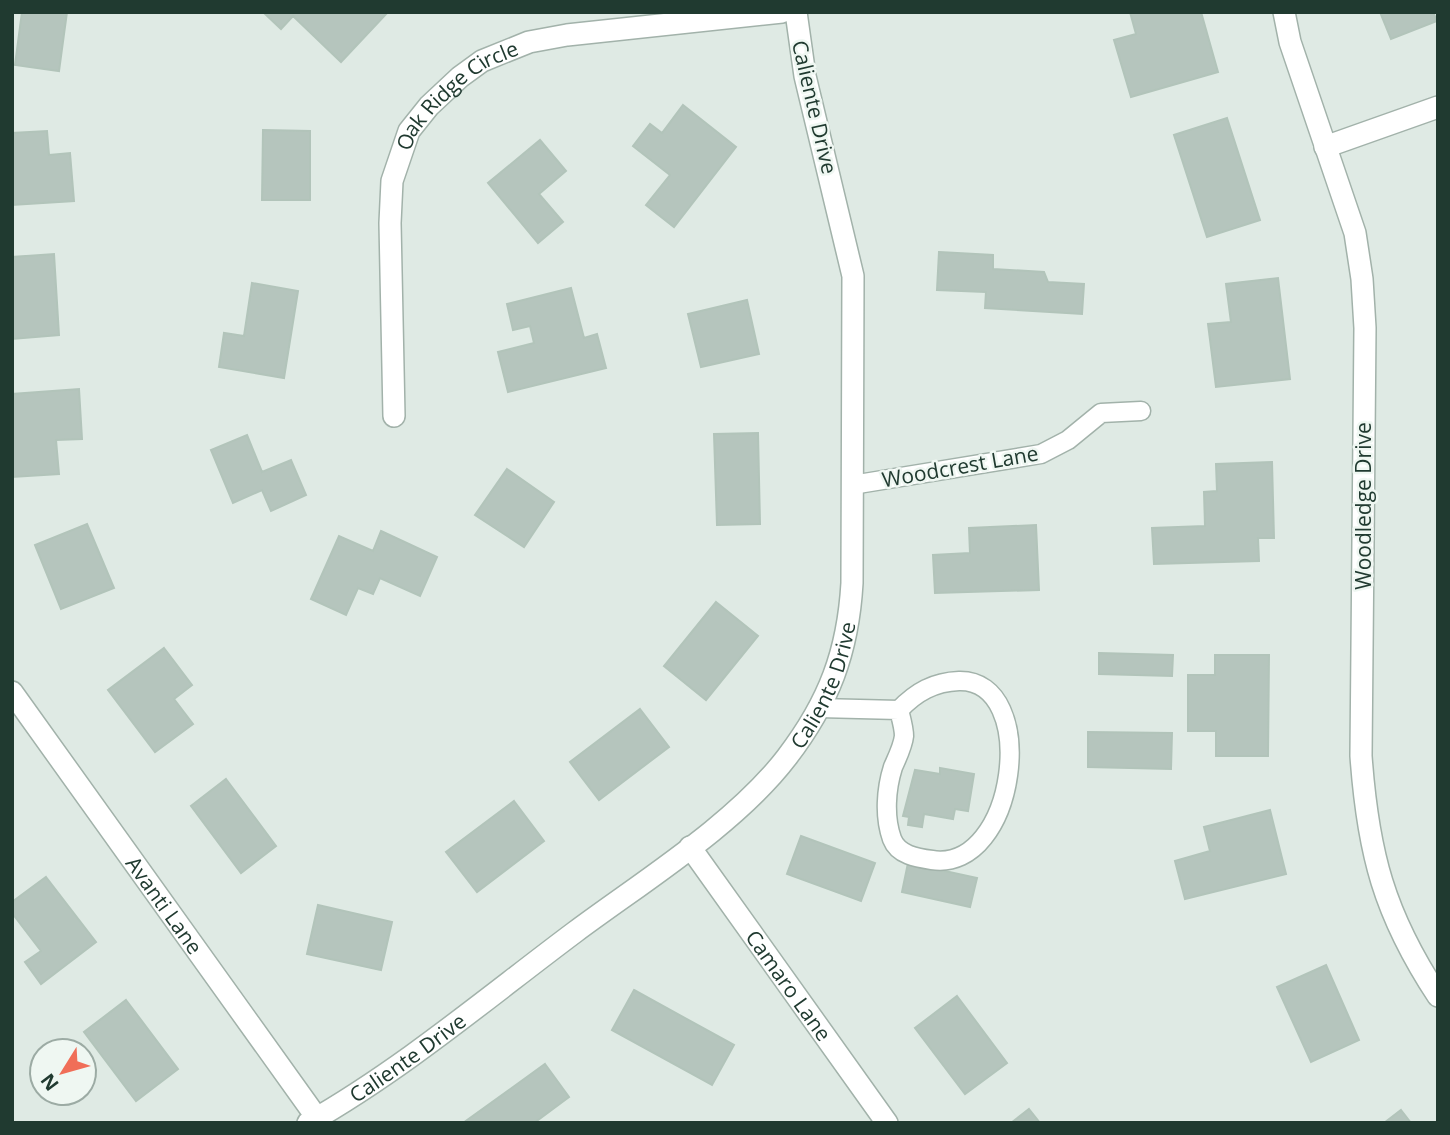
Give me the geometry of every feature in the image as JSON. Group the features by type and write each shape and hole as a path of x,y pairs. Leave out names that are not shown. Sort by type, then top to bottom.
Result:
{"street":[{"name":"Oak Ridge Circle","path":"394,416 390,223 392,181 409,131 429,106 460,76 482,61 528,42 782,12"},
{"name":"Caliente Drive","path":"313,1120 377,1079 690,847 750,797 785,759 831,684 849,628 853,276 805,76 796,12"},
{"name":"Woodledge Drive","path":"1284,12 1290,42 1355,233 1362,279 1365,328 1361,756 1366,820 1377,870 1393,914 1412,956 1438,996"},
{"path":"1325,148 1438,107"},
{"name":"Avanti Lane","path":"12,692 313,1120"},
{"name":"Camaro Lane","path":"690,847 887,1123"}],"lane":[{"name":"Woodcrest Lane","path":"852,485 1041,454 1068,440 1101,413 1141,411"},
{"path":"818,708 899,710 920,690 948,681 968,681 985,687 996,698 1006,720 1010,764 1001,807 992,829 977,845 956,859 941,862 917,858 903,853 894,844 887,823 889,780 904,737 899,710"}],"building":[{"path":"22,12 67,12 59,71 15,65"},
{"path":"263,12 388,12 341,62 293,16 281,29"},
{"path":"1130,12 1201,12 1218,72 1131,97 1114,40 1136,34"},
{"path":"1380,12 1433,12 1437,21 1391,39"},
{"path":"683,105 736,147 674,227 646,205 670,175 633,146 650,124 662,133"},
{"path":"1227,118 1260,220 1207,237 1174,135"},
{"path":"263,130 310,131 310,200 262,200"},
{"path":"47,131 49,155 70,153 74,201 12,205 12,133"},
{"path":"540,140 566,171 539,194 563,222 538,243 488,183"},
{"path":"939,252 993,255 993,269 1044,272 1048,282 1084,284 1082,314 985,308 986,292 937,290"},
{"path":"54,254 59,335 12,339 12,257"},
{"path":"1278,278 1290,379 1216,387 1208,324 1231,322 1226,284"},
{"path":"252,283 298,291 284,378 219,367 224,333 244,336"},
{"path":"571,288 584,338 597,334 606,368 508,392 498,352 534,343 530,326 513,330 507,304"},
{"path":"747,300 759,354 701,367 688,314"},
{"path":"79,389 82,439 56,440 59,474 12,477 12,394"},
{"path":"758,433 760,524 717,525 714,434"},
{"path":"247,435 262,472 291,460 306,495 271,511 262,490 233,503 211,450"},
{"path":"1272,462 1274,538 1258,538 1259,561 1154,564 1152,528 1205,526 1204,492 1217,491 1216,464"},
{"path":"507,469 554,502 524,547 475,515"},
{"path":"87,524 114,588 61,609 35,545"},
{"path":"1036,525 1039,590 935,593 933,555 970,553 969,528"},
{"path":"381,531 437,557 420,596 380,578 373,594 358,588 346,615 311,599 339,536 373,551"},
{"path":"716,602 758,636 706,700 664,666"},
{"path":"164,648 192,685 174,699 193,724 155,752 108,690"},
{"path":"1099,653 1173,655 1172,676 1099,674"},
{"path":"1215,655 1269,655 1268,756 1216,756 1216,731 1188,731 1188,675 1215,675"},
{"path":"640,709 669,747 599,800 570,762"},
{"path":"1088,732 1172,733 1171,769 1088,767"},
{"path":"940,768 974,774 968,811 955,809 953,819 924,814 922,827 908,825 909,817 903,816 915,770 940,774"},
{"path":"226,779 276,846 241,873 191,806"},
{"path":"514,801 544,841 477,892 446,852"},
{"path":"1270,810 1286,874 1185,899 1175,861 1210,851 1204,827"},
{"path":"801,836 875,863 861,901 787,874"},
{"path":"908,863 977,878 970,907 902,892"},
{"path":"46,877 96,942 41,984 25,962 41,951 12,913 12,902"},
{"path":"318,905 392,922 381,970 307,954"},
{"path":"1326,965 1359,1040 1311,1062 1277,987"},
{"path":"634,990 734,1045 712,1085 612,1030"},
{"path":"957,996 1007,1063 965,1094 915,1028"},
{"path":"126,1000 178,1069 136,1101 98,1051 98,1037 88,1037 84,1032"},
{"path":"545,1064 569,1097 534,1123 463,1123"},
{"path":"1029,1109 1040,1123 1011,1123"},
{"path":"1401,1110 1411,1123 1384,1123"}]}
